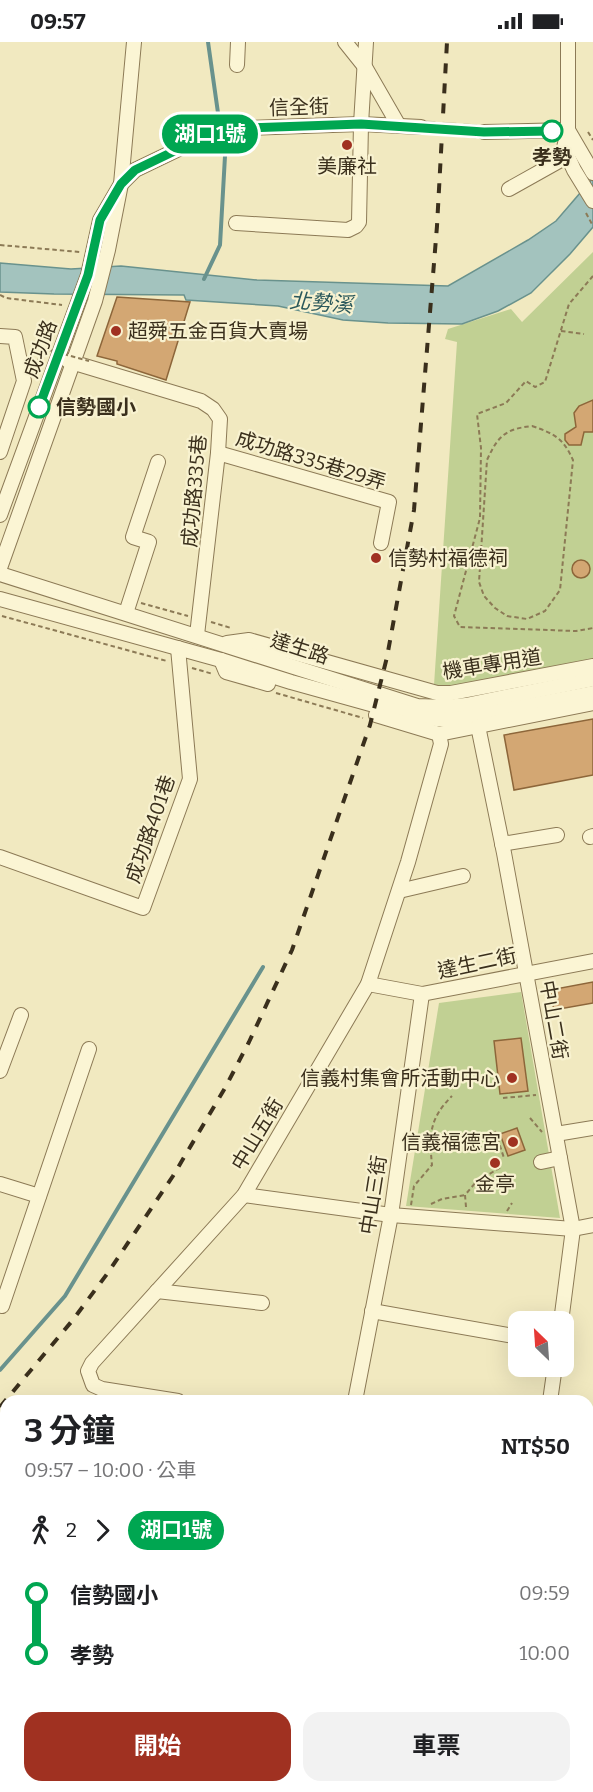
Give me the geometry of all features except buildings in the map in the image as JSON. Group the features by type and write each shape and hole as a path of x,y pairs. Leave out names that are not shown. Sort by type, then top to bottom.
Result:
{"street":[{"path":"92,253 100,220 121,184 134,42"},
{"path":"237,64 238,42"},
{"path":"345,42 364,67 399,126"},
{"path":"236,223 348,230 356,226 366,42"},
{"path":"568,42 568,130 564,148 593,201"},
{"name":"信全街","path":"121,184 135,170 212,133 247,128 361,124 421,127"},
{"path":"484,132 568,130"},
{"path":"568,130 591,163"},
{"path":"509,189 568,156"},
{"name":"成功路","path":"0,568 75,363 95,301 121,184"},
{"name":"成功路","path":"0,515 6,483 78,303 88,275 92,253"},
{"path":"0,336 15,337 24,381 0,452"},
{"name":"成功路335巷","path":"57,358 201,401 213,409 220,419 197,635"},
{"name":"成功路335巷29弄","path":"218,453 389,502 381,543"},
{"path":"128,606 149,542 133,537 159,462"},
{"path":"6,483 28,490"},
{"name":"達生路","path":"0,574 128,606 197,635 417,706 466,705 593,679"},
{"name":"達生路","path":"0,599 417,717 436,719 471,717 593,693"},
{"name":"機車專用道","path":"224,643 249,640 437,693 450,693 593,666"},
{"name":"成功路401巷","path":"0,857 143,908 190,779 178,648"},
{"path":"221,660 226,672 439,734 593,703"},
{"name":"中山二街","path":"478,726 573,1229 562,1311"},
{"name":"中山五街","path":"140,1395 102,1389 93,1385 88,1371 92,1363 244,1195 368,984 399,891 441,744 439,734"},
{"path":"502,844 557,835"},
{"path":"399,891 463,876"},
{"name":"達生二街","path":"368,984 422,994 593,961"},
{"name":"中山三街","path":"355,1395 391,1215 422,994"},
{"path":"0,1071 21,1015"},
{"path":"2,1306 89,1049"},
{"path":"556,1134 593,1128"},
{"path":"541,1162 560,1158"},
{"path":"0,1184 39,1196"},
{"path":"244,1195 391,1215 573,1229 593,1225"},
{"path":"157,1291 262,1303"},
{"path":"372,1311 508,1335"},
{"path":"551,1395 553,1377"}],"path":[{"path":"588,132 593,140"},
{"path":"0,245 92,253"},
{"path":"593,276 569,304 545,382 535,387 526,381 506,403 477,414 481,448 482,518 479,582 484,596 495,608 507,616 527,619 545,611 560,590 573,460 566,445 554,433 532,426 515,428 496,442 487,460 482,518 454,616 460,627 576,631 593,628"},
{"path":"0,295 78,303"},
{"path":"561,331 584,334"},
{"path":"42,348 89,361"},
{"path":"128,606 200,619 233,629"},
{"path":"503,1098 548,1094"},
{"path":"411,1207 414,1186 432,1165 429,1135 441,1107 452,1096"},
{"path":"495,1131 504,1158"},
{"path":"423,1208 442,1199 465,1195 476,1182 501,1167"},
{"path":"465,1195 467,1212"},
{"path":"504,1216 512,1203"}],"green space":[{"path":"593,252 593,662 459,687 434,685 457,342 445,339 448,329 511,309 522,322"},
{"path":"521,992 560,1218 406,1206 439,1003"}],"water":[{"name":"北勢溪","path":"593,178 593,227 570,254 531,293 498,311 462,324 343,320 278,306 186,300 184,295 0,292 0,263 71,269 121,266 257,280 448,286 528,240 556,221"}],"waterway":[{"path":"208,42 219,120"},
{"path":"204,279 220,245 225,156 223,143"},
{"path":"0,1370 65,1296 263,967"}],"tunnel":[{"path":"421,127 484,132"}],"railway":[{"path":"10,1395 72,1321 107,1274 173,1176 225,1088 292,950 370,725 387,657 414,510 437,226 447,42"}],"bus line":[{"name":"湖口1號","path":"39,407 88,275 100,220 121,184 135,170 212,133 247,128 361,124 484,132 552,131"}],"place":[{"name":"孝勢","path":"552,131"},
{"name":"美廉社","path":"347,145"},
{"name":"超舜五金百貨大賣場","path":"116,331"},
{"name":"信勢國小","path":"39,407"},
{"name":"信勢村福德祠","path":"376,558"},
{"name":"信義村集會所活動中心","path":"512,1078"},
{"name":"信義福德宮","path":"513,1142"},
{"name":"金亭","path":"495,1163"}]}
